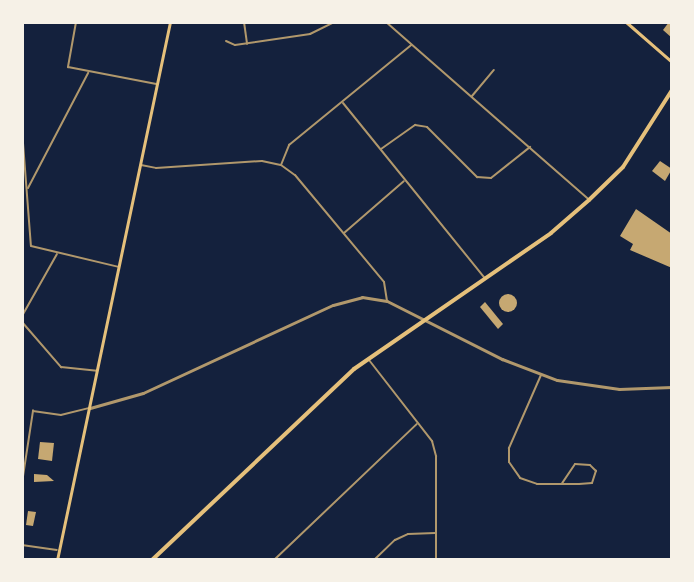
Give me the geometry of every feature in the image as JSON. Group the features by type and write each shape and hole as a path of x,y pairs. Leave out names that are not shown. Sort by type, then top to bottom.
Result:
{"highway":[{"path":"152,560 368,358 551,233 589,200 623,167 672,90"}],"main road":[{"path":"57,560 170,22"},
{"path":"626,22 672,62"}],"street":[{"path":"76,22 68,67 88,73 157,84"},
{"path":"244,22 247,44"},
{"path":"226,41 247,44 310,34 335,22"},
{"path":"386,22 589,200"},
{"path":"281,165 289,145 411,45"},
{"path":"472,96 494,70"},
{"path":"28,188 88,73"},
{"path":"343,103 484,277"},
{"path":"381,149 415,125 427,127 477,177 491,178 530,147"},
{"path":"22,130 32,246 57,254 120,267"},
{"path":"141,165 156,168 262,161 281,165 295,175 384,282 387,301"},
{"path":"344,233 405,181"},
{"path":"22,316 57,254"},
{"path":"90,408 143,393 342,301 362,297 387,301 541,375 596,387 672,387"},
{"path":"22,322 61,367 98,371"},
{"path":"368,358 432,441 436,456 436,560"},
{"path":"541,375 509,448 508,462 528,482 562,483 592,483 596,471 590,465 575,464 562,483"},
{"path":"274,560 417,424"},
{"path":"375,560 395,540 408,534 436,533"}],"lane":[{"path":"22,483 33,411 61,415 90,408"},
{"path":"22,545 59,550"}],"building":[{"path":"669,22 672,22 672,38 663,30"},
{"path":"660,161 672,169 665,181 652,171"},
{"path":"636,209 672,234 672,268 630,250 633,244 620,236"},
{"path":"508,294 514,297 517,303 514,309 508,312 502,309 499,303 502,297"},
{"path":"485,302 503,324 498,329 480,307"},
{"path":"40,442 54,443 52,461 38,459"},
{"path":"34,474 47,475 54,481 34,482"},
{"path":"28,511 36,512 33,526 26,525"}]}
